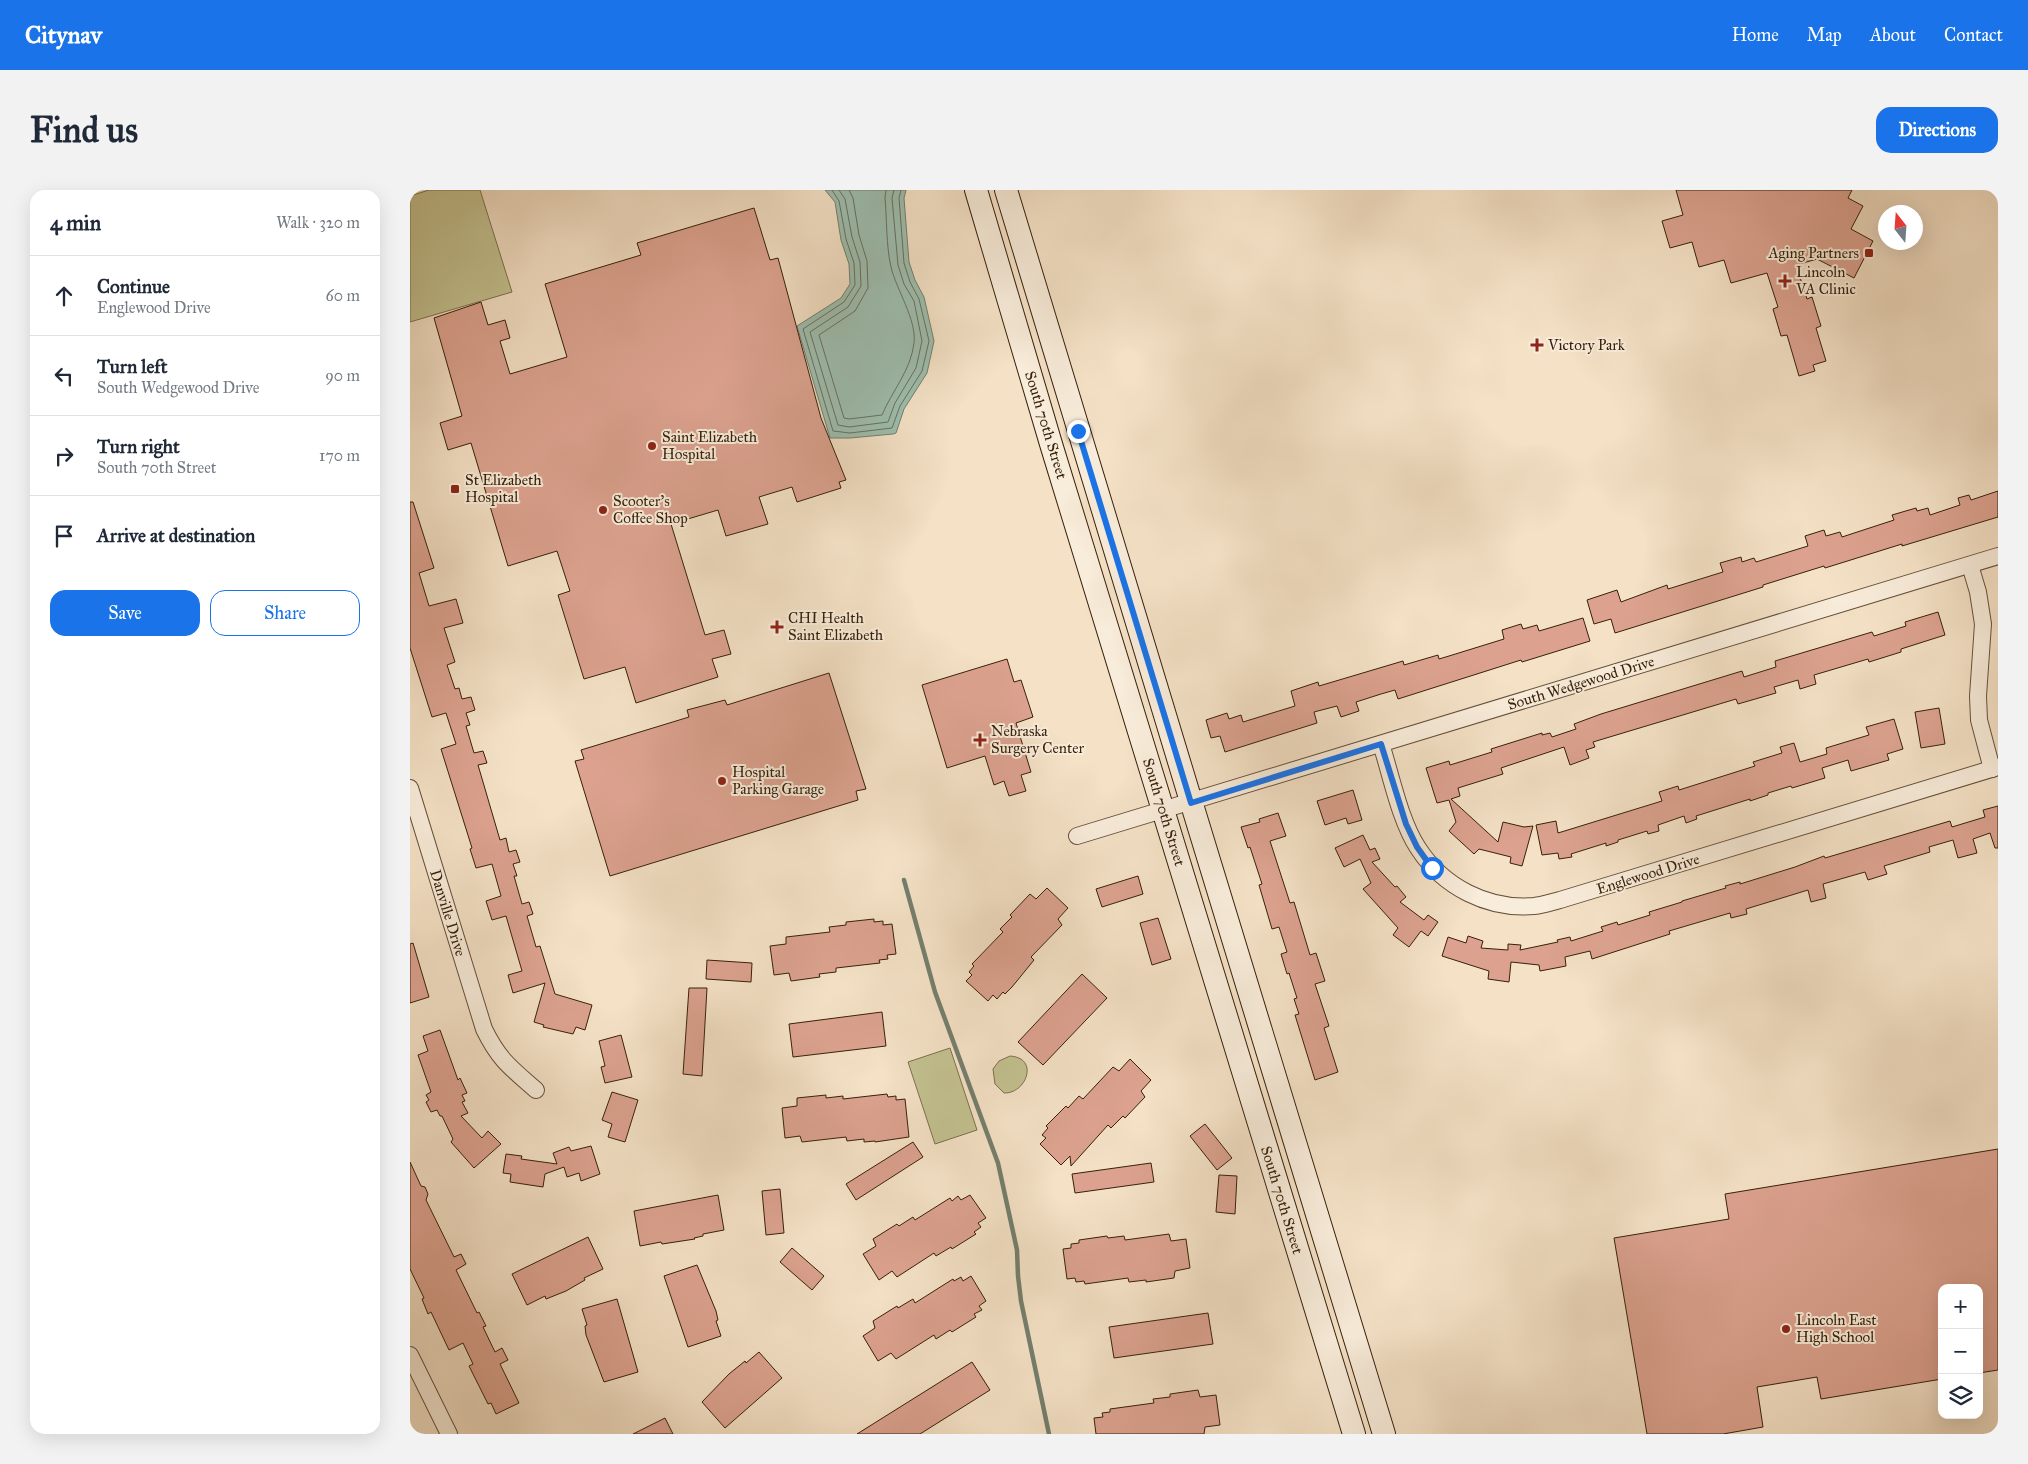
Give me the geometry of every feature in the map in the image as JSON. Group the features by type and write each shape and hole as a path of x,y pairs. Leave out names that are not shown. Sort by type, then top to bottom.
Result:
{"main road":[{"name":"South 70th Street","path":"976,190 1354,1434"},
{"name":"South 70th Street","path":"1006,190 1384,1434"}],"street":[{"name":"South Wedgewood Drive","path":"1077,836 1191,803 1998,556"},
{"path":"1970,565 1978,592 1983,624 1978,696 1979,720 1995,768"},
{"name":"Englewood Drive","path":"1381,744 1406,824 1417,847 1432,868 1469,895 1491,902 1516,906 1536,906 1560,900 1995,768"},
{"name":"Danville Drive","path":"410,788 416,827 492,1047 503,1062 536,1090"},
{"path":"411,1357 449,1434"}],"shaded area":[{"path":"429,190 480,190 512,292 410,322 410,196"},
{"path":"950,1048 977,1130 935,1144 908,1062"},
{"path":"1010,1056 1019,1058 1025,1063 1027,1069 1026,1076 1018,1088 1012,1092 1004,1093 995,1084 993,1069 999,1061"}],"water":[{"path":"825,190 906,190 904,198 909,262 915,280 924,297 934,341 927,373 904,409 896,433 893,434 830,438 797,326 841,298 850,284 849,264 841,240 835,202"}],"building":[{"name":"Lincoln VA Clinic","path":"1676,190 1852,190 1848,198 1863,206 1851,229 1873,241 1854,278 1817,259 1796,265 1807,299 1812,297 1821,326 1816,328 1826,361 1813,365 1815,371 1799,376 1787,335 1781,336 1773,309 1778,307 1767,273 1731,283 1724,260 1699,267 1692,242 1670,248 1662,221 1683,215"},
{"name":"Saint Elizabeth Hospital","path":"754,208 770,260 778,258 821,418 846,480 839,482 841,488 797,502 792,487 759,497 768,524 726,536 718,510 671,524 705,635 724,630 731,654 712,659 718,677 636,703 625,667 584,679 558,595 570,591 557,551 508,566 471,443 448,450 440,423 462,416 434,318 481,302 488,325 505,320 510,338 500,341 510,374 567,357 545,284 641,255 637,243"},
{"path":"1998,491 1998,517 1825,568 1824,566 1615,633 1611,619 1594,624 1587,600 1617,590 1621,602 1667,585 1668,589 1723,572 1720,563 1741,557 1742,562 1754,558 1756,562 1808,546 1805,536 1824,530 1826,536 1840,532 1842,537 1894,520 1892,515 1916,508 1917,511 1928,508 1930,515 1960,505 1958,498 1969,495 1971,500"},
{"path":"410,502 413,502 434,568 419,573 429,606 456,599 463,623 444,628 455,662 447,665 455,689 459,688 462,699 471,697 475,710 466,713 470,725 466,726 474,753 483,751 487,763 478,765 500,840 506,838 509,852 516,850 520,862 513,864 517,876 514,876 522,904 529,902 533,914 527,916 536,947 540,946 555,994 592,1005 585,1030 576,1027 573,1034 543,1027 544,1025 534,1022 545,983 513,993 508,975 522,971 506,916 492,920 486,901 501,896 492,864 476,868 470,849 472,848 441,749 456,744 446,713 432,717 410,648"},
{"path":"1938,612 1945,635 1901,649 1901,652 1869,662 1868,659 1814,675 1816,684 1800,689 1798,680 1774,687 1776,693 1738,704 1736,699 1593,742 1595,747 1586,750 1589,758 1570,765 1564,747 1501,768 1503,774 1458,788 1460,796 1451,799 1498,842 1503,822 1524,827 1533,826 1522,866 1510,863 1511,857 1479,849 1474,854 1449,831 1456,822 1449,800 1437,803 1426,768 1449,761 1450,765 1492,752 1491,749 1542,733 1542,735 1550,733 1552,737 1576,729 1574,724 1601,714 1742,671 1744,677 1776,667 1775,661 1872,632 1874,636 1906,626 1905,622"},
{"path":"1583,618 1590,641 1522,662 1521,660 1398,699 1395,690 1381,694 1356,702 1359,711 1341,717 1337,706 1314,712 1317,723 1225,752 1220,736 1211,738 1206,720 1227,713 1229,719 1241,715 1243,722 1295,706 1291,691 1318,682 1319,686 1403,661 1404,665 1438,655 1439,659 1504,639 1502,630 1521,624 1523,629 1537,625 1539,631"},
{"name":"Nebraska Surgery Center","path":"1007,659 1014,682 1021,680 1033,717 1016,723 1031,772 1021,775 1026,791 1009,796 1004,781 994,785 985,756 947,768 922,685"},
{"name":"Hospital Parking Garage","path":"829,673 866,789 856,791 858,800 610,876 575,761 584,759 581,750 689,717 687,710 725,700 727,705"},
{"path":"1939,708 1945,744 1921,748 1915,712"},
{"path":"1894,719 1903,749 1887,754 1889,760 1851,771 1848,760 1822,768 1825,778 1792,788 1791,786 1750,801 1750,799 1696,816 1697,819 1686,823 1684,816 1658,825 1659,831 1648,834 1647,831 1618,840 1618,842 1606,846 1606,843 1571,854 1572,857 1559,859 1558,853 1542,855 1536,825 1556,821 1558,833 1662,801 1659,792 1678,786 1679,790 1755,766 1753,762 1782,753 1780,747 1794,743 1800,762 1827,754 1826,748 1869,735 1866,727"},
{"path":"1353,790 1362,820 1348,824 1346,818 1325,825 1317,801"},
{"path":"1998,806 1998,848 1995,848 1990,833 1973,839 1977,853 1958,858 1953,840 1929,847 1930,852 1884,866 1887,874 1868,880 1865,872 1823,884 1826,898 1811,902 1808,890 1746,909 1747,914 1731,918 1730,913 1669,931 1670,934 1592,959 1590,951 1565,957 1566,966 1540,971 1539,965 1511,962 1509,982 1488,979 1489,971 1442,956 1448,937 1466,943 1468,936 1483,941 1481,948 1508,950 1508,944 1521,945 1520,950 1558,942 1557,940 1570,937 1571,941 1603,931 1601,927 1617,922 1618,925 1650,915 1649,912 1726,888 1725,886 1740,882 1740,884 1824,856 1825,858 1950,821 1952,827 1985,817 1983,810"},
{"path":"1278,813 1286,836 1270,841 1290,903 1294,902 1310,955 1316,953 1325,981 1315,984 1329,1026 1324,1028 1338,1072 1315,1080 1295,1015 1299,1014 1294,999 1297,998 1281,954 1287,952 1279,927 1272,929 1259,885 1262,884 1250,847 1248,848 1241,827 1260,822 1259,819"},
{"path":"1363,835 1370,850 1375,848 1380,859 1372,862 1406,897 1400,902 1424,920 1428,915 1438,922 1428,936 1421,931 1409,947 1393,935 1398,928 1363,889 1371,883 1360,859 1344,867 1335,848"},
{"path":"1138,876 1143,894 1102,907 1096,889"},
{"path":"1047,888 1068,908 1058,919 1062,925 1031,957 1034,960 1012,987 1005,994 1003,992 997,999 993,995 988,1001 966,981 972,975 969,972 974,966 972,964 1003,932 1000,929 1012,917 1010,915 1030,894 1036,899"},
{"path":"1158,918 1171,959 1152,965 1140,923"},
{"path":"874,919 874,922 883,921 883,925 892,924 896,954 887,955 888,959 879,960 880,963 836,968 836,972 819,974 820,977 791,981 789,973 774,975 770,946 786,944 786,937 830,932 829,927 846,925 846,922"},
{"path":"413,943 429,997 410,1003 410,944"},
{"path":"707,960 752,963 751,982 706,979"},
{"path":"1082,974 1107,998 1043,1065 1018,1042"},
{"path":"689,988 707,988 702,1076 683,1074"},
{"path":"882,1012 886,1046 793,1057 789,1024"},
{"path":"440,1030 458,1080 460,1078 467,1093 462,1095 465,1101 462,1102 468,1113 461,1116 482,1138 488,1131 501,1144 474,1168 451,1142 453,1139 442,1116 440,1116 437,1110 431,1112 426,1102 429,1100 426,1095 431,1092 418,1055 428,1051 423,1036"},
{"path":"621,1035 632,1077 605,1083 601,1067 605,1066 599,1041"},
{"path":"1130,1059 1151,1080 1141,1091 1145,1097 1125,1118 1123,1116 1111,1128 1108,1125 1071,1166 1070,1156 1061,1165 1040,1144 1046,1138 1042,1135 1048,1128 1046,1126 1079,1096 1083,1099 1113,1067 1119,1071"},
{"path":"612,1092 638,1100 625,1142 608,1137 612,1124 602,1120"},
{"path":"887,1094 888,1097 896,1096 896,1100 905,1099 909,1137 875,1142 864,1142 864,1139 847,1141 846,1137 802,1142 800,1136 785,1138 782,1108 797,1106 797,1098 826,1095 826,1098 843,1096 843,1099"},
{"path":"1205,1124 1232,1158 1217,1170 1190,1136"},
{"path":"913,1142 923,1157 856,1200 846,1184"},
{"path":"591,1146 600,1174 581,1181 579,1173 567,1177 564,1167 545,1174 543,1187 510,1182 511,1174 503,1173 506,1154 522,1156 521,1159 557,1164 553,1153 569,1147 571,1151"},
{"name":"Lincoln East High School","path":"1998,1149 1998,1370 1983,1372 1983,1284 1938,1284 1938,1380 1821,1399 1817,1377 1757,1387 1763,1427 1723,1434 1647,1434 1614,1238 1729,1219 1725,1194"},
{"path":"410,1162 421,1186 425,1187 428,1194 426,1200 454,1257 461,1254 466,1264 456,1270 477,1313 479,1312 486,1326 483,1327 495,1352 502,1348 508,1360 500,1364 519,1403 496,1414 491,1403 488,1404 469,1366 473,1364 463,1343 449,1350 431,1312 428,1314 422,1299 424,1298 410,1269"},
{"path":"1151,1163 1154,1182 1075,1193 1072,1174"},
{"path":"1219,1175 1237,1176 1235,1214 1216,1212"},
{"path":"780,1189 784,1233 766,1235 762,1191"},
{"path":"718,1195 724,1230 703,1234 703,1236 695,1239 640,1246 634,1211"},
{"path":"970,1195 986,1218 978,1223 981,1227 974,1232 976,1234 952,1249 951,1247 936,1256 934,1253 897,1277 892,1271 879,1280 863,1254 876,1246 873,1239 897,1224 899,1226 913,1217 915,1220 950,1198 952,1201 958,1196 961,1200"},
{"path":"1169,1234 1171,1241 1186,1239 1190,1268 1175,1271 1174,1278 1146,1282 1146,1280 1129,1282 1128,1278 1085,1284 1084,1281 1076,1282 1075,1278 1067,1279 1063,1249 1071,1248 1071,1244 1079,1243 1079,1240 1107,1236 1108,1238 1124,1236 1125,1240"},
{"path":"588,1237 603,1269 584,1278 585,1280 566,1291 546,1299 545,1296 527,1305 512,1274"},
{"path":"792,1248 824,1276 812,1290 780,1262"},
{"path":"697,1265 716,1311 718,1320 716,1321 721,1336 688,1347 664,1276"},
{"path":"971,1276 986,1301 979,1306 982,1310 974,1314 976,1317 952,1332 950,1330 936,1339 934,1335 896,1359 891,1353 878,1361 863,1336 875,1328 873,1321 897,1306 898,1308 913,1299 915,1303 953,1279 954,1281 961,1277 963,1281"},
{"path":"617,1299 638,1372 604,1382 586,1335 585,1326 587,1325 582,1309"},
{"path":"1208,1313 1213,1344 1114,1358 1109,1327"},
{"path":"759,1352 782,1378 725,1428 702,1402 729,1374"},
{"path":"972,1362 990,1390 920,1434 857,1434"},
{"path":"1198,1390 1200,1397 1216,1395 1220,1425 1205,1427 1204,1434 1096,1434 1094,1418 1103,1417 1102,1413 1110,1412 1110,1409 1154,1403 1153,1399 1170,1397 1170,1394"},
{"path":"665,1418 673,1434 633,1434"}],"waterway":[{"path":"904,880 935,992 998,1163 1017,1250 1021,1301 1049,1434"}],"place":[{"name":"Aging Partners","path":"1869,253"},
{"name":"Lincoln VA Clinic","path":"1785,281"},
{"name":"Victory Park","path":"1537,345"},
{"name":"Saint Elizabeth Hospital","path":"652,446"},
{"name":"St Elizabeth Hospital","path":"455,489"},
{"name":"Scooter's Coffee Shop","path":"603,510"},
{"name":"CHI Health Saint Elizabeth","path":"777,627"},
{"name":"Nebraska Surgery Center","path":"980,740"},
{"name":"Hospital Parking Garage","path":"722,781"},
{"name":"Lincoln East High School","path":"1786,1329"}],"route":[{"path":"1078,431 1191,803 1381,744 1406,824 1417,847 1432,868"}]}
